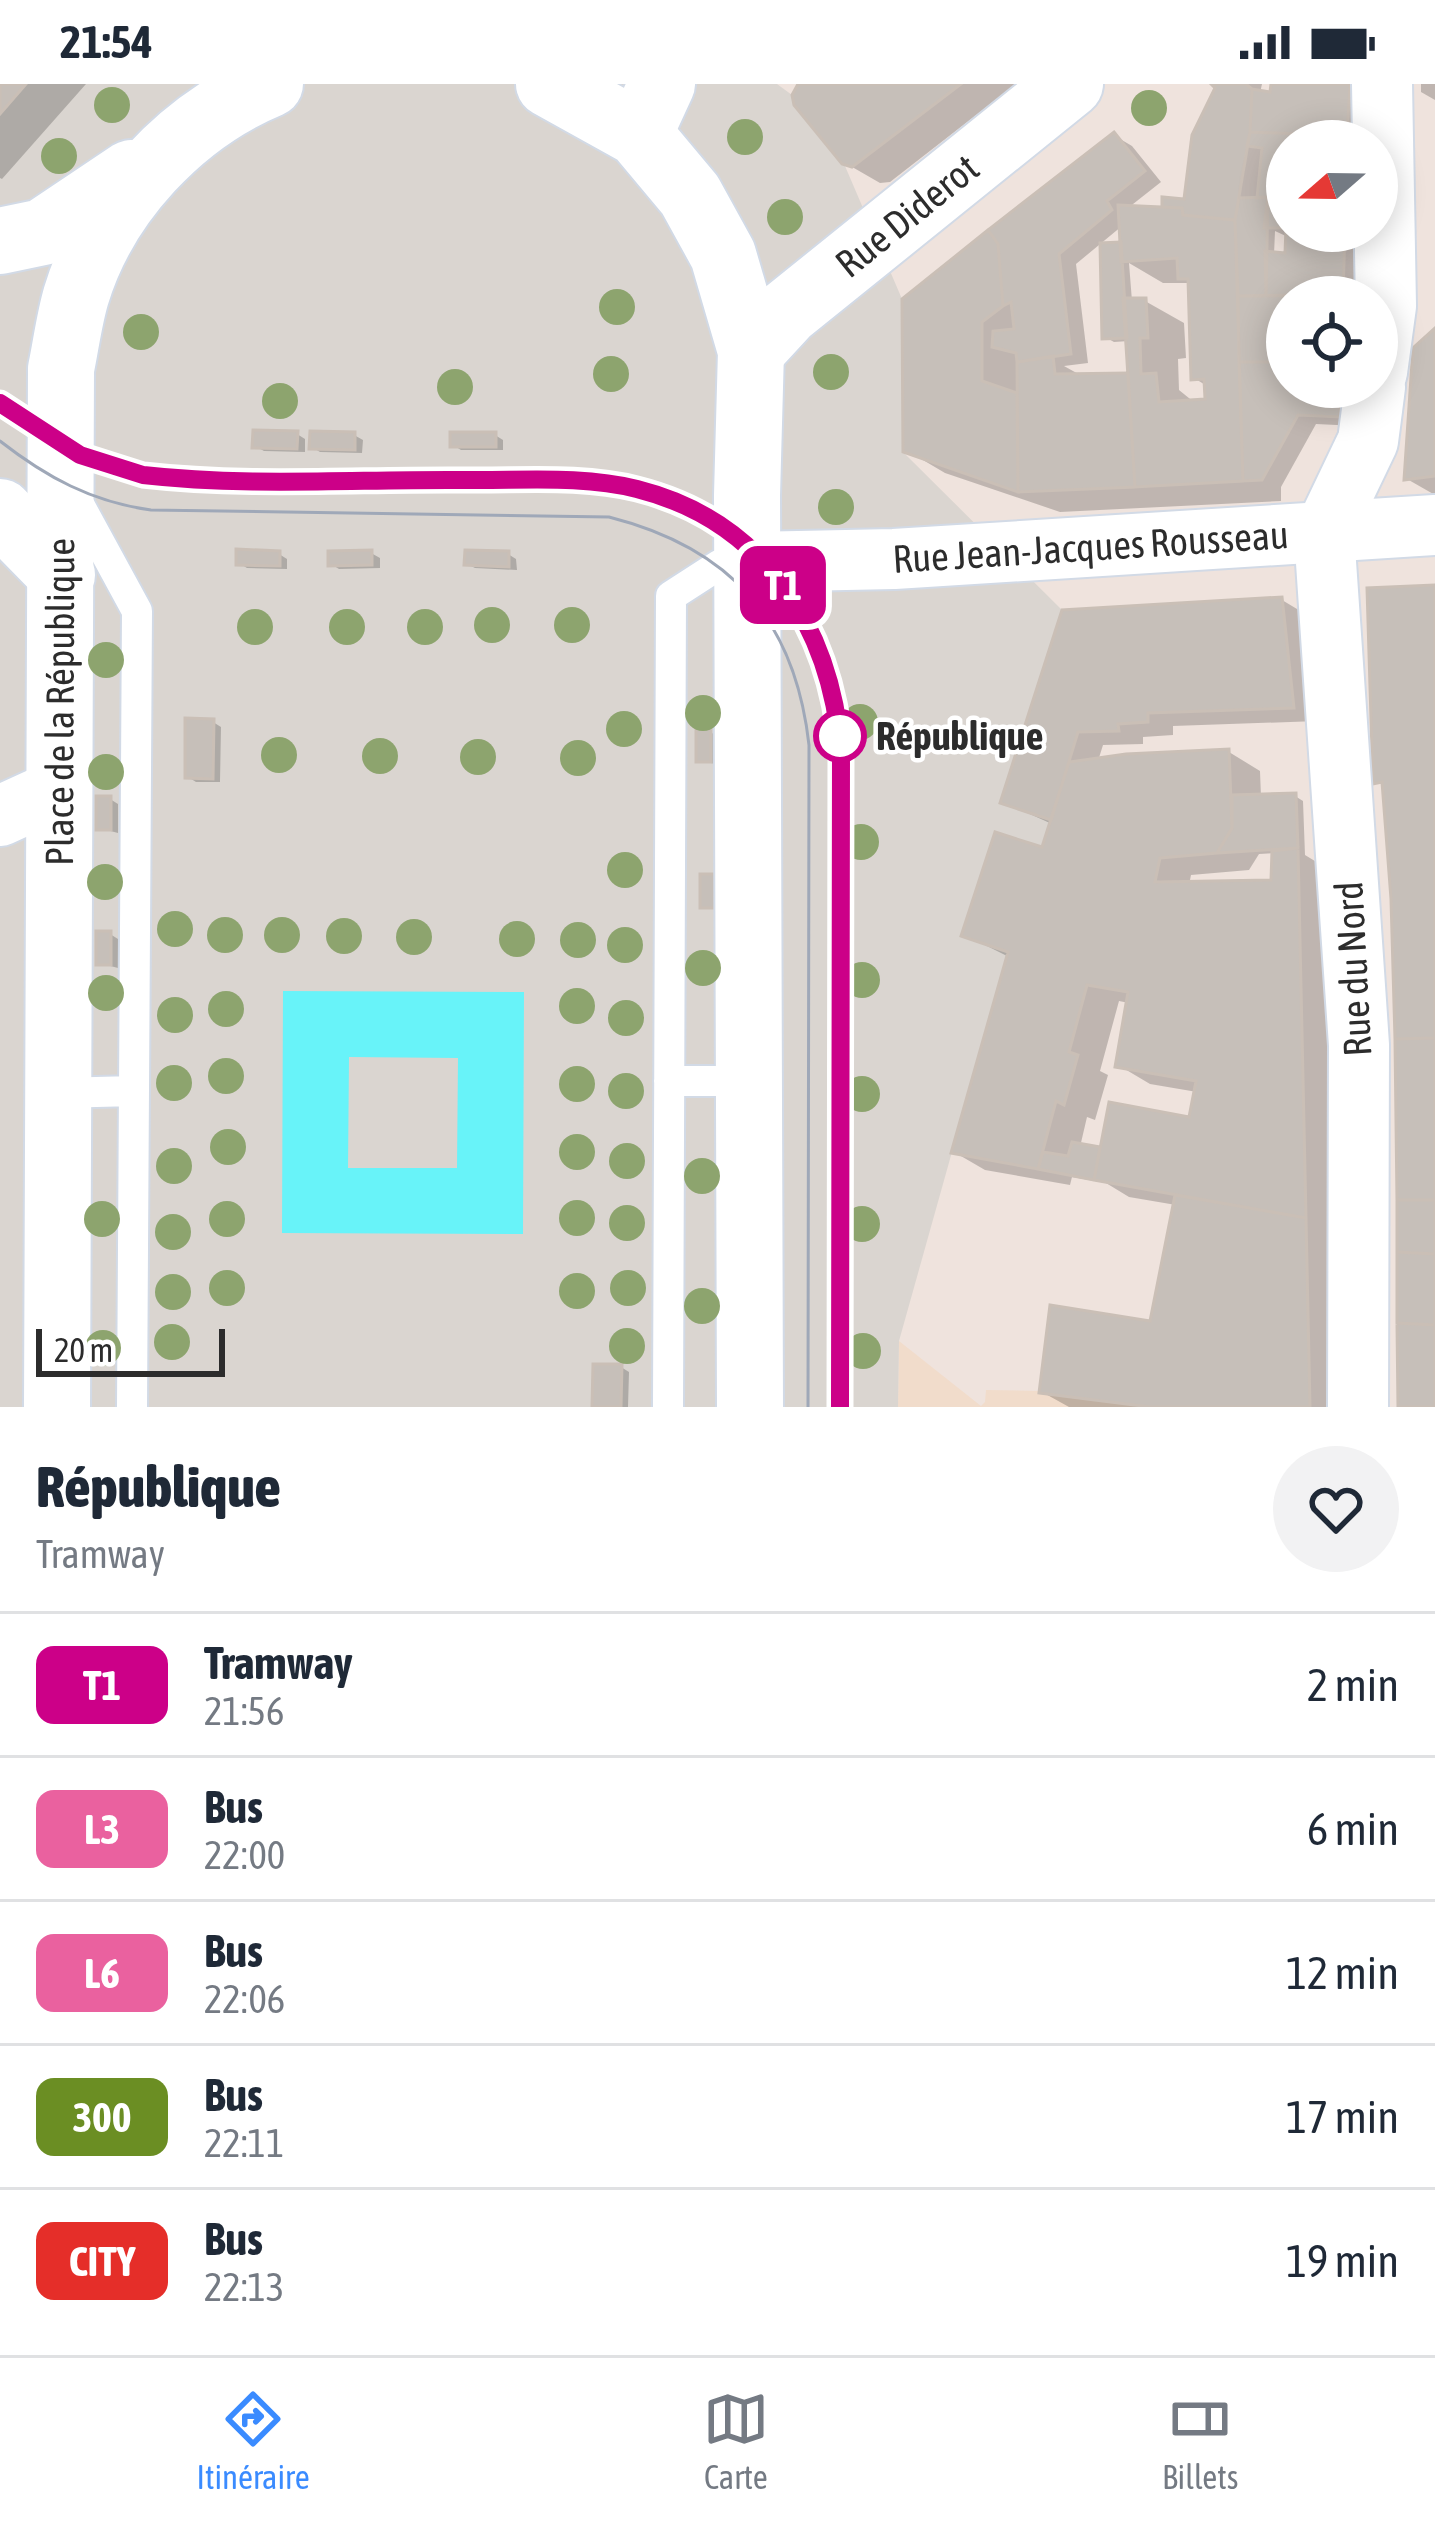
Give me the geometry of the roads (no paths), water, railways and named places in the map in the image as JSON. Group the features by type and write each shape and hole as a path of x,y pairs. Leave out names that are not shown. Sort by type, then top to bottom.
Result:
{"main road":[{"name":"Place de la République","path":"57,1407 62,369 77,294 110,221 164,151 238,97 270,84"},
{"path":"549,84 650,109 723,255 752,351 747,495 750,1407"},
{"name":"Rue Diderot","path":"752,351 787,312 1070,84"},
{"path":"0,241 43,232 164,151"},
{"path":"0,512 62,575"}],"street":[{"path":"1382,84 1385,276"},
{"path":"1398,298 1435,272"},
{"path":"1324,532 1368,441 1372,408"},
{"name":"Rue Jean-Jacques Rousseau","path":"749,562 874,560 1435,526"},
{"name":"Rue du Nord","path":"1324,532 1359,1045 1358,1407"},
{"path":"0,816 59,789"}],"lane":[{"path":"60,470 137,611 132,1407"},
{"path":"668,1407 671,596 718,565 749,562"},
{"path":"669,1081 750,1081"},
{"path":"58,1093 134,1091"}],"water":[{"path":"283,991 524,992 523,1234 282,1233","holes":["349,1057 458,1058 457,1168 348,1168"]}],"tram line":[{"path":"0,403 79,455 143,475 256,481 537,479 628,487 674,500 714,521 750,549 780,582 822,662 835,706 841,752 840,1407"},
{"name":"T1","path":"0,403 80,455 143,475 563,481 640,490 706,517 748,548 780,581 801,609 825,660 835,696 841,752 840,1407"},
{"path":"0,441 71,486 151,510 609,517 690,548 750,596 789,661 809,745 808,1407"}],"place":[{"name":"République","path":"840,736"}]}
